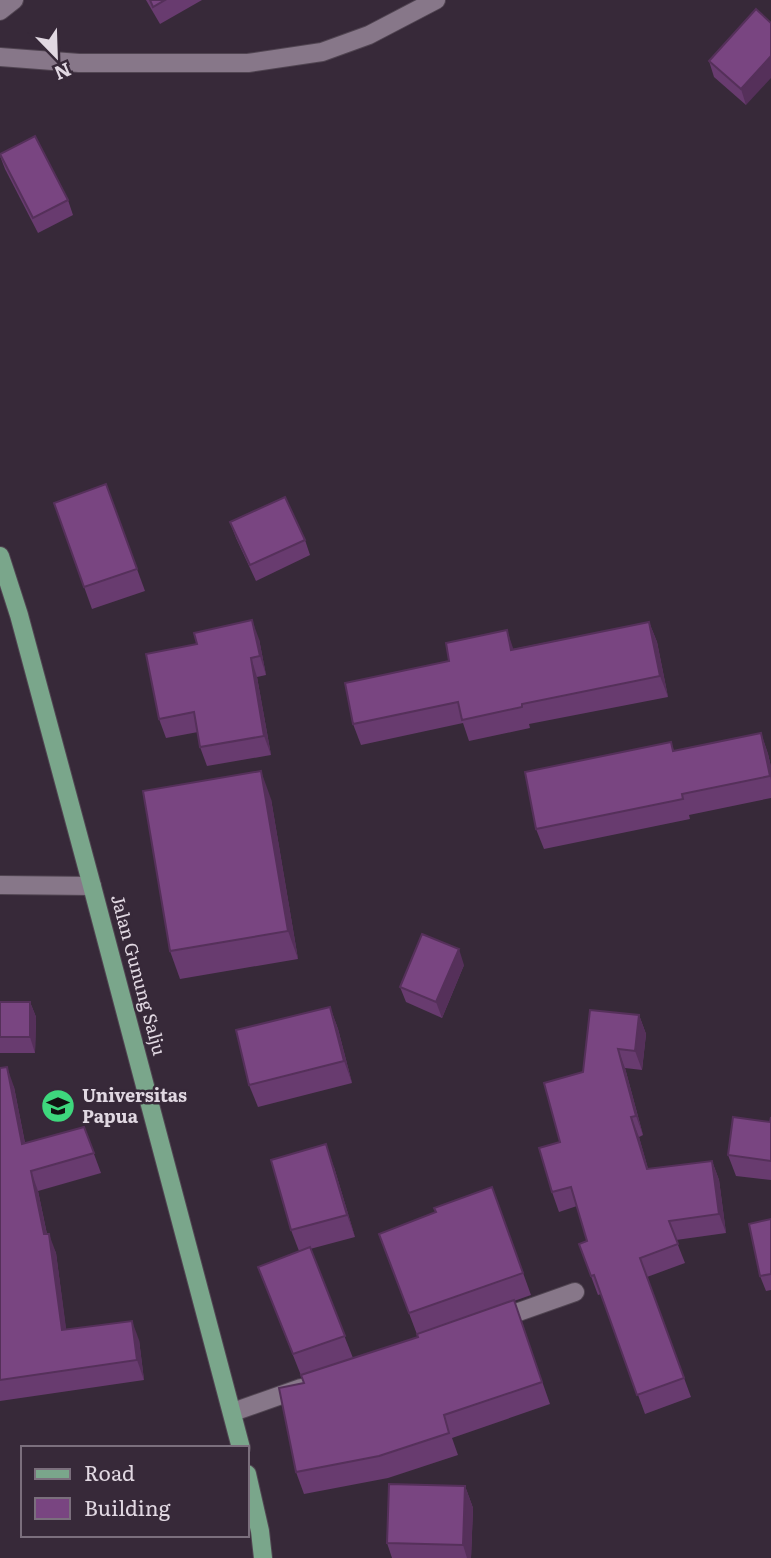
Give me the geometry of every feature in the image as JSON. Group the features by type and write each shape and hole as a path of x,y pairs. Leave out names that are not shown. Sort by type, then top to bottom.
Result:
{"main road":[{"name":"Jalan Gunung Salju","path":"0,556 19,615 241,1446"},
{"path":"248,1478 263,1558"}],"street":[{"path":"0,11 14,0"},
{"path":"0,57 79,64 248,63 322,52 369,35 436,0"},
{"path":"0,885 92,886"},
{"path":"483,1325 575,1292"},
{"path":"233,1412 312,1385"}],"building":[{"path":"150,0 165,0 153,7"},
{"path":"756,9 771,23 771,56 741,89 709,61"},
{"path":"35,136 68,200 33,218 0,154"},
{"path":"106,484 137,569 84,587 54,503"},
{"path":"285,497 305,540 250,565 230,522"},
{"path":"252,620 260,656 251,658 264,736 200,747 194,712 159,719 146,654 197,644 194,633"},
{"path":"649,622 660,676 522,704 522,707 462,720 458,702 353,724 345,683 449,661 446,643 507,630 511,650"},
{"path":"761,733 770,776 682,794 683,799 536,829 525,772 671,742 673,751"},
{"path":"261,771 288,931 170,951 143,791"},
{"path":"422,934 459,949 436,1002 400,987"},
{"path":"0,1002 30,1002 30,1037 0,1037"},
{"path":"330,1007 344,1061 249,1085 236,1030"},
{"path":"590,1010 639,1015 635,1051 618,1049 636,1116 631,1117 647,1169 712,1161 719,1214 669,1221 678,1244 640,1258 684,1378 637,1395 594,1275 591,1276 579,1244 587,1241 571,1187 552,1192 539,1148 560,1142 544,1083 583,1072"},
{"path":"7,1067 22,1144 84,1127 94,1153 31,1171 44,1234 49,1234 62,1330 132,1321 137,1360 0,1380 0,1068"},
{"path":"733,1117 770,1122 771,1117 771,1161 728,1155"},
{"path":"326,1144 347,1215 291,1230 271,1160"},
{"path":"492,1187 523,1273 409,1313 379,1234 436,1212 434,1208"},
{"path":"771,1219 771,1274 760,1276 749,1224"},
{"path":"310,1247 345,1336 293,1354 258,1267"},
{"path":"514,1300 542,1382 444,1415 449,1433 379,1456 296,1472 279,1388 304,1383 301,1375 418,1337 417,1334"},
{"path":"389,1484 465,1486 463,1545 387,1543"}],"place":[{"name":"Universitas Papua","path":"58,1106"}]}
